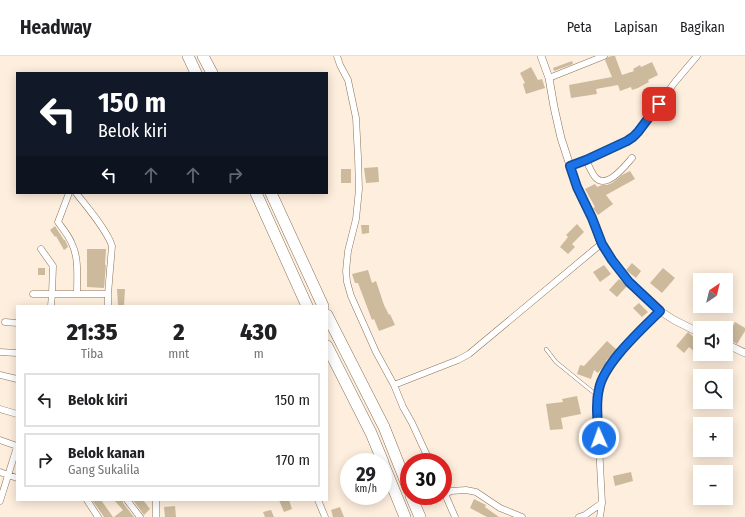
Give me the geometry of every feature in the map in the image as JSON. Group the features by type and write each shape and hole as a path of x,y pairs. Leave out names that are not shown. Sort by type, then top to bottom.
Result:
{"highway":[{"path":"188,56 196,72"},
{"path":"203,56 211,72"},
{"path":"256,194 307,305"},
{"path":"271,194 323,305"},
{"path":"328,317 384,427 400,467"},
{"path":"328,348 371,433 379,453"},
{"path":"392,484 405,517"},
{"path":"415,505 420,517"}],"street":[{"path":"337,56 348,80 356,118 358,157 359,189 356,219 348,251 346,271 347,282 376,352 394,385 426,453"},
{"path":"541,56 549,78 561,138 570,166 577,187 592,218 602,244 629,282 660,311 693,330"},
{"path":"549,78 604,56"},
{"path":"570,166 586,160 633,137 697,56"},
{"path":"586,160 595,177 604,181 610,179 632,158"},
{"path":"70,194 58,222 68,236 75,252 77,294"},
{"path":"77,194 104,230 111,242 108,305"},
{"path":"394,385 458,360 469,354 602,244"},
{"path":"41,249 53,266 51,305"},
{"path":"34,294 108,294"},
{"path":"600,517 602,503 598,390 602,378 608,368 627,344 660,311"},
{"path":"5,322 16,323"},
{"path":"733,347 745,353"},
{"path":"0,352 16,353"},
{"path":"0,374 16,379"},
{"path":"0,409 16,414"},
{"path":"0,440 16,446"},
{"path":"0,501 16,449"},
{"path":"0,472 16,478"},
{"path":"452,491 466,490 476,492 500,508 522,517"},
{"path":"88,501 98,517"},
{"path":"128,501 140,517"},
{"path":"156,501 156,517"},
{"path":"318,501 325,517"},
{"path":"579,517 585,515 602,503"},
{"path":"450,505 455,517"}],"lane":[{"path":"546,349 556,362 598,396"}],"building":[{"path":"615,56 622,75 634,71 633,69 640,65 641,67 652,62 658,75 648,80 649,82 632,90 631,87 620,91 618,85 596,89 597,94 571,98 569,85 612,77 605,60"},
{"path":"572,61 573,64 554,71 553,68"},
{"path":"531,67 538,80 542,79 545,88 526,94 523,84 525,83 520,73"},
{"path":"378,167 379,182 366,183 364,168"},
{"path":"341,169 351,169 351,183 341,183"},
{"path":"630,171 635,179 606,195 613,204 598,215 593,208 595,207 585,189 595,184 597,187 612,183"},
{"path":"577,224 584,232 572,244 575,247 568,254 560,247 568,237 566,235"},
{"path":"361,225 369,225 369,233 362,234"},
{"path":"55,226 68,247 64,250 56,236 55,237 50,230"},
{"path":"87,249 106,249 104,288 87,287"},
{"path":"632,263 641,271 636,278 626,270"},
{"path":"604,265 611,274 600,282 593,272"},
{"path":"38,268 45,268 45,275 38,275"},
{"path":"663,268 675,278 662,293 650,283"},
{"path":"368,270 372,283 376,281 384,305 395,325 379,331 374,319 372,320 358,283 355,283 352,274"},
{"path":"619,279 627,286 617,297 609,290"},
{"path":"117,289 125,289 124,305 118,305"},
{"path":"639,303 648,312 642,317 633,308"},
{"path":"735,322 745,328 745,331 737,344 733,342 733,326"},
{"path":"688,332 693,337 693,350 689,347 684,353 676,346"},
{"path":"607,341 617,350 606,361 607,362 598,373 594,370 591,379 577,374 580,365 584,366"},
{"path":"577,396 581,414 561,418 563,429 550,430 546,404 563,402 562,399"},
{"path":"631,472 633,481 615,486 613,476"},
{"path":"474,499 486,505 485,507 499,517 487,517 470,508"},
{"path":"93,501 102,501 113,517 104,517"},
{"path":"115,501 123,501 134,517 114,517 123,510"},
{"path":"134,501 144,501 150,509 144,515"},
{"path":"279,501 289,501 292,509 284,512"},
{"path":"175,506 176,517 165,517 164,507"},
{"path":"340,507 344,517 333,517 331,510"},
{"path":"271,510 274,517 265,517 263,512"}],"route":[{"path":"599,438 598,390 602,378 627,344 660,311 629,282 602,244 592,218 577,187 570,166 586,160 633,137 659,104"}]}
